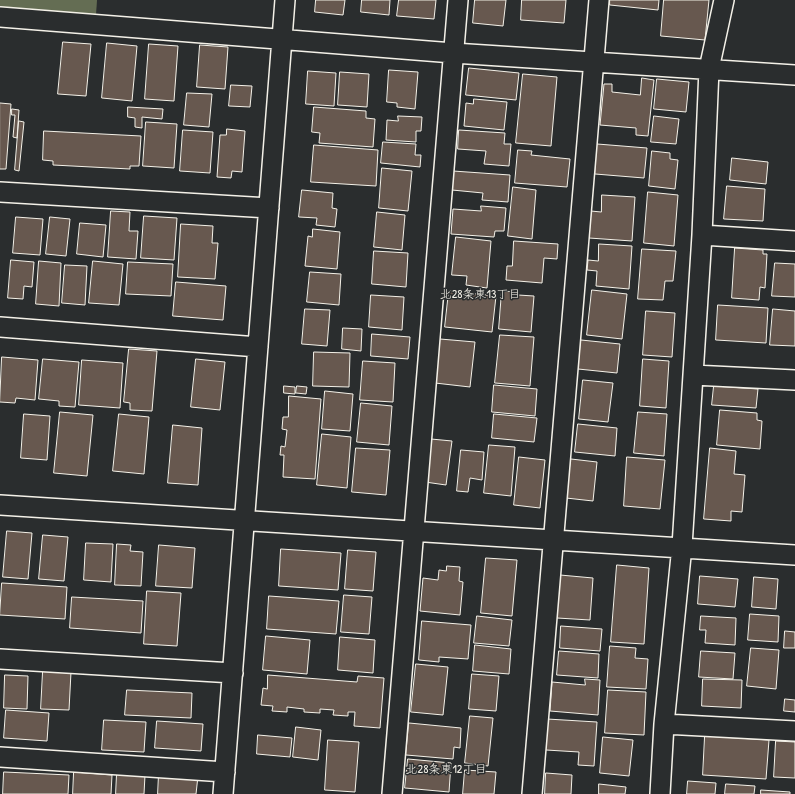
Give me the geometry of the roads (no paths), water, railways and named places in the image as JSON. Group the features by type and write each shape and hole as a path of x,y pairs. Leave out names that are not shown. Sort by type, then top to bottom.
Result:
{"street":[{"path":"223,794 285,0"},
{"path":"392,794 458,0"},
{"path":"532,794 599,0"},
{"path":"660,794 664,724 682,546 702,235 709,69 724,0"},
{"path":"0,17 453,53 795,75"},
{"path":"0,192 269,208"},
{"path":"702,235 795,241"},
{"path":"0,327 258,346"},
{"path":"693,375 795,380"},
{"path":"0,505 244,522 682,546 795,555"},
{"path":"0,659 233,673"},
{"path":"664,724 795,731"},
{"path":"0,757 225,772"}],"district":[{"name":"北28条東13丁目","path":"480,295"},
{"name":"北28条東12丁目","path":"446,770"}]}
